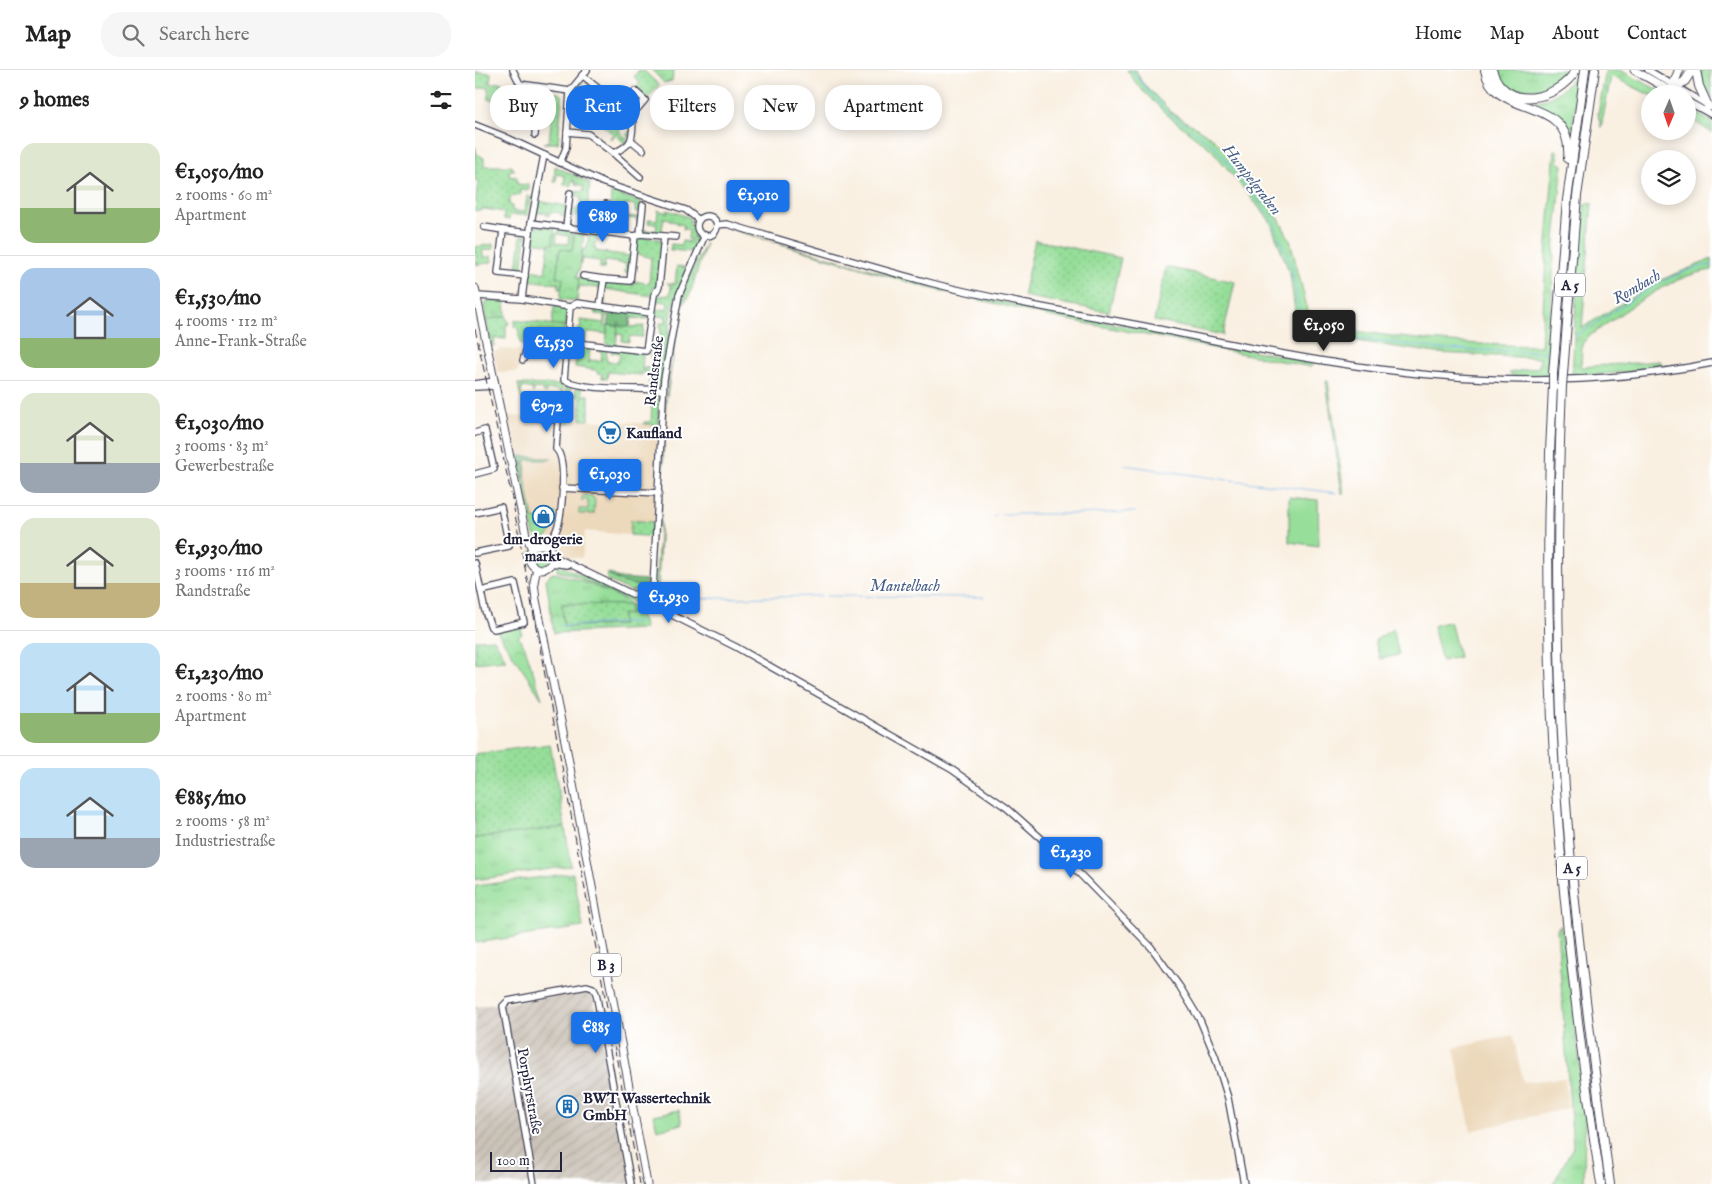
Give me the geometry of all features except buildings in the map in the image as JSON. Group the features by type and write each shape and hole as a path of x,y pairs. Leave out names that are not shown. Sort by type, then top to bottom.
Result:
{"highway":[{"path":"1485,70 1488,81 1499,94 1507,100 1547,114 1561,129 1569,151 1565,194 1567,200"},
{"path":"1491,70 1505,91 1525,98 1549,94 1561,88 1576,70"},
{"name":"A 5","path":"1585,70 1567,200 1553,374 1548,554 1553,740 1575,993 1601,1184"},
{"name":"A 5","path":"1595,70 1577,196 1562,386 1557,550 1559,649 1567,816 1591,1051 1610,1184"},
{"path":"1675,85 1679,70"},
{"path":"1680,85 1685,81 1692,70"},
{"path":"1696,70 1699,86 1710,107"}],"main road":[{"path":"1634,70 1666,85"},
{"name":"B 3","path":"477,295 526,535 532,549 529,560 537,568 534,582 536,600 566,746 647,1184"},
{"path":"532,549 539,545 547,546 552,560 547,567 537,568"}],"street":[{"path":"513,70 521,84 527,85"},
{"path":"574,85 587,70"},
{"path":"1648,70 1669,85"},
{"path":"582,75 594,85"},
{"path":"640,95 646,100 640,106"},
{"path":"1696,100 1710,107"},
{"path":"1696,106 1712,115"},
{"path":"475,125 604,183 686,210 699,220"},
{"path":"535,135 536,130"},
{"path":"613,154 627,148 631,141 632,130"},
{"path":"560,163 566,148 567,132 588,134 640,177"},
{"path":"631,141 643,150"},
{"path":"522,299 531,222 544,155"},
{"path":"566,228 570,193"},
{"path":"603,232 607,204"},
{"path":"583,276 630,281 643,205"},
{"path":"705,216 711,217 717,225 714,233 705,235 698,229 699,220 705,216"},
{"path":"531,222 603,232 664,238 676,237"},
{"path":"717,225 727,224 932,283 974,293 1335,364 1446,378 1507,381 1625,377 1712,362"},
{"path":"484,227 530,233"},
{"path":"503,230 498,273 525,276"},
{"name":"Randstraße","path":"650,591 654,584 663,390 679,295 705,235"},
{"path":"568,342 646,351 654,295 659,287 664,238"},
{"path":"599,306 604,278"},
{"path":"477,295 522,299 570,307 577,303 651,312"},
{"path":"570,307 564,380 571,383 663,390"},
{"path":"523,360 527,348 566,354"},
{"path":"475,385 484,381 492,370"},
{"path":"484,381 495,384"},
{"path":"475,385 495,384"},
{"path":"527,416 558,420 556,449 560,452 563,464 562,488 559,522 547,546"},
{"path":"475,433 485,430 494,469 475,474"},
{"path":"562,488 659,494"},
{"path":"475,513 501,507 509,546 475,553"},
{"path":"552,560 569,565 639,596 651,605 736,647 951,769 1007,808 1070,864 1151,947 1181,987 1200,1020 1215,1056 1226,1091 1244,1184"},
{"path":"475,563 485,611 493,628 524,622 515,583 481,591"},
{"path":"639,596 650,591 659,608"},
{"name":"Porphyrstraße","path":"534,1184 503,1008 505,1003 587,986 593,988 631,1184"}],"shaded area":[{"path":"500,349 520,350 521,369 518,369 518,372 498,372 493,351 499,351"},
{"path":"508,416 658,424 654,522 631,520 630,535 585,531 582,558 562,557 562,550 557,542 548,536 535,535"},
{"path":"592,991 633,1184 475,1184 475,1007"},
{"path":"1513,1035 1523,1082 1565,1078 1568,1108 1471,1131 1454,1048"}],"green space":[{"path":"639,70 644,71 659,85 650,85 650,96 644,98 640,94 642,91 640,90 640,85 638,85 640,82 634,77"},
{"path":"652,70 674,70 672,81 664,83"},
{"path":"1127,70 1136,70 1141,81 1171,112 1214,139 1251,180 1279,219 1290,240 1311,323 1425,340 1541,346 1555,149 1558,152 1558,162 1563,165 1555,239 1547,377 1514,377 1509,373 1539,367 1540,358 1436,353 1298,332 1290,274 1270,221 1212,150 1167,115 1138,86"},
{"path":"1496,70 1571,70 1554,87 1543,92 1522,94 1512,90 1503,82"},
{"path":"1579,70 1571,142 1564,125 1557,118 1542,108 1519,101 1490,74 1520,99 1540,101 1556,94"},
{"path":"1606,70 1620,70 1649,85 1641,85 1641,91 1611,76 1601,128 1598,114"},
{"path":"1701,70 1710,70 1712,100 1702,83"},
{"path":"475,72 491,73 490,84 501,82 501,85 490,85 490,100 488,87 475,89"},
{"path":"556,93 559,93 562,96 558,143 544,143 549,141 550,130 556,130"},
{"path":"1696,112 1712,122 1712,133 1696,122"},
{"path":"608,130 620,130 628,140 625,144 616,134 611,139 613,134"},
{"path":"631,130 630,139 626,135"},
{"path":"475,146 477,154 484,158 484,166 511,166 515,170 510,170 509,176 517,177 517,184 529,185 529,190 520,190 520,195 510,197 509,205 512,206 512,211 525,212 527,196 532,197 528,215 510,215 509,220 504,219 504,212 485,209 475,211 478,181 475,180"},
{"path":"555,166 590,183 587,212 603,215 603,220 584,219 584,216 573,215 572,219 570,219 571,209 579,210 582,206 580,197 576,196 576,191 583,192 584,186 575,184 575,181 572,180 571,186 564,185 565,176 557,174 556,182 554,182"},
{"path":"611,192 641,202 640,212 635,212 635,205 625,204 623,216 639,217 639,222 636,219 628,218 627,223 622,222 623,215 610,214"},
{"path":"538,201 567,206 565,217 561,216 561,213 550,212 549,216 546,215 546,212 536,213"},
{"path":"1592,203 1582,328 1656,282 1712,259 1712,270 1679,280 1647,297 1588,337 1582,344 1581,367 1660,361 1661,369 1572,377 1577,279 1584,205"},
{"path":"658,210 667,213 667,210 689,217 696,244 693,252 670,250 671,244 681,245 682,241 690,242 691,240 688,239 689,230 683,229 684,225 664,218 661,235 646,233 643,230 656,231 657,224 648,223 649,219 657,220"},
{"path":"537,226 555,228 553,245 531,242 532,230"},
{"path":"559,228 571,230 571,234 574,235 572,250 560,249 556,277 563,278 561,289 559,289 559,284 526,280 528,269 545,273 549,244 553,244 554,234 557,234 556,243 568,244 569,236 558,234"},
{"path":"727,228 880,272 981,298 1312,362 1314,365 1311,367 1048,316 925,287"},
{"path":"575,231 584,232 580,268 576,277 579,278 577,301 560,299 563,278 556,277 560,249 572,250"},
{"path":"589,232 598,233 597,242 594,243 596,251 630,256 629,272 625,272 626,264 605,261 604,269 600,269 600,261 583,259 581,264 583,249 587,249"},
{"path":"521,235 526,235 522,272 517,271"},
{"path":"637,238 659,239 662,242 657,287 653,287 652,296 605,289 605,305 602,301 604,284 608,281 634,285 635,281 649,284 651,258 635,253"},
{"path":"1035,240 1121,258 1109,312 1023,296"},
{"path":"706,243 690,294 682,306 686,284"},
{"path":"493,244 493,249 482,251 484,258 491,256 492,262 477,265 475,247"},
{"path":"677,266 684,267 686,270 673,306 661,384 657,387 649,386 649,381 656,381 656,374 644,373 644,368 658,367 659,360 651,358 651,352 660,353 658,338 661,338 660,323 666,323 666,316 653,316 654,310 667,309 668,302 656,301 657,296 670,295 671,286 667,283 675,284"},
{"path":"1166,267 1235,282 1223,335 1154,321"},
{"path":"579,277 601,280 600,288 580,286 578,291"},
{"path":"490,300 505,301 506,316 486,320 484,304"},
{"path":"554,306 562,307 567,312 566,326 552,325"},
{"path":"594,308 608,310 605,326 608,327 607,334 591,332 586,334 585,342 578,341 582,339 582,332 578,331 579,327 581,327 580,320 604,323 604,315 596,314"},
{"path":"611,309 631,312 629,328 608,325"},
{"path":"680,310 667,396 666,396"},
{"path":"631,312 646,313 649,319 631,318 630,327 644,326 642,337 630,336 629,342 622,341 623,335 617,334 618,326 629,327"},
{"path":"506,316 509,324 506,325 506,339 495,338 494,346 492,346 486,320"},
{"path":"515,320 565,326 564,333 527,329 525,344 520,343 518,328 514,327"},
{"path":"608,325 618,326 616,346 606,344"},
{"path":"583,346 590,347 589,363 590,360 601,361 602,352 599,351 599,348 607,349 606,360 617,363 620,356 617,352 611,353 612,349 643,354 642,375 608,372 607,379 602,378 602,374 595,370 575,367 576,358 582,359"},
{"path":"1326,381 1328,381 1344,494 1342,494"},
{"path":"518,384 563,385 562,396 559,390 546,390 546,393 543,393 543,389 535,388 533,393 532,389 523,387 521,393 524,398 521,399"},
{"path":"566,385 571,385 569,423 564,423 562,442"},
{"path":"576,388 582,388 582,395 589,395 589,420 581,420 581,397 575,396"},
{"path":"666,397 661,506 665,404"},
{"path":"659,398 658,425 644,424 644,422 651,422 652,400"},
{"path":"526,400 562,400 562,409 559,409 559,406 550,404 549,409 547,406 539,404 537,409 536,405 527,404 525,407"},
{"path":"518,456 552,458 550,460 526,460 525,477 522,477"},
{"path":"522,477 525,477 533,519 538,519 537,528 550,529 551,513 556,513 551,532 546,538 538,539 534,535"},
{"path":"584,495 592,496 595,500 594,514 579,514 579,509 588,509 588,500 581,500"},
{"path":"1289,497 1318,500 1319,546 1289,542"},
{"path":"661,507 658,592 656,597 655,594"},
{"path":"631,520 653,522 653,537 630,535"},
{"path":"540,547 547,550 550,557 547,564 540,567 533,564 530,557 533,550"},
{"path":"651,548 651,579 648,583 650,579"},
{"path":"558,565 640,600 647,605 642,606 570,574 557,571"},
{"path":"552,573 560,574 613,594 635,608 645,629 554,633 546,579","holes":["562,604 629,605 630,614 621,614 622,625 564,626"]},
{"path":"608,573 615,579 626,583 647,585 643,590 630,591 607,580"},
{"path":"609,573 619,578 648,580 643,587 619,581"},
{"path":"562,604 629,605 630,615 622,614 622,625 564,626"},
{"path":"1450,621 1459,657 1442,661 1433,626"},
{"path":"521,626 522,634 518,637 525,647 542,699 498,633 499,629"},
{"path":"1393,629 1399,655 1380,659 1375,640"},
{"path":"494,639 506,660 475,663 475,640"},
{"path":"550,744 565,827 475,838 475,754"},
{"path":"565,827 571,866 475,880 475,838"},
{"path":"573,873 583,927 475,943 475,886"},
{"path":"1560,925 1567,951 1585,1113 1584,1184 1553,1184 1573,1147 1557,929"},
{"path":"679,1110 682,1124 657,1130 654,1115"}],"waterway":[{"name":"Humpelgraben","path":"1132,70 1150,94 1168,112 1215,147 1273,220 1291,266 1303,328 1307,331 1440,349 1546,352"},
{"name":"Rombach","path":"1575,336 1660,283 1678,274 1712,265"},
{"name":"Mantelbach","path":"1124,465 1228,480"},
{"name":"Mantelbach","path":"1231,480 1337,493"},
{"name":"Mantelbach","path":"1075,514 1132,512"},
{"name":"Mantelbach","path":"1000,514 1074,514"},
{"name":"Mantelbach","path":"678,599 821,596"},
{"name":"Mantelbach","path":"826,596 984,597"},
{"name":"Mantelbach","path":"561,626 640,622"}],"railway":[{"path":"475,329 511,493 640,1184"}],"place":[{"name":"Kaufland","path":"610,433"},
{"name":"dm-drogerie markt","path":"543,516"},
{"name":"BWT Wassertechnik GmbH","path":"567,1107"}]}
